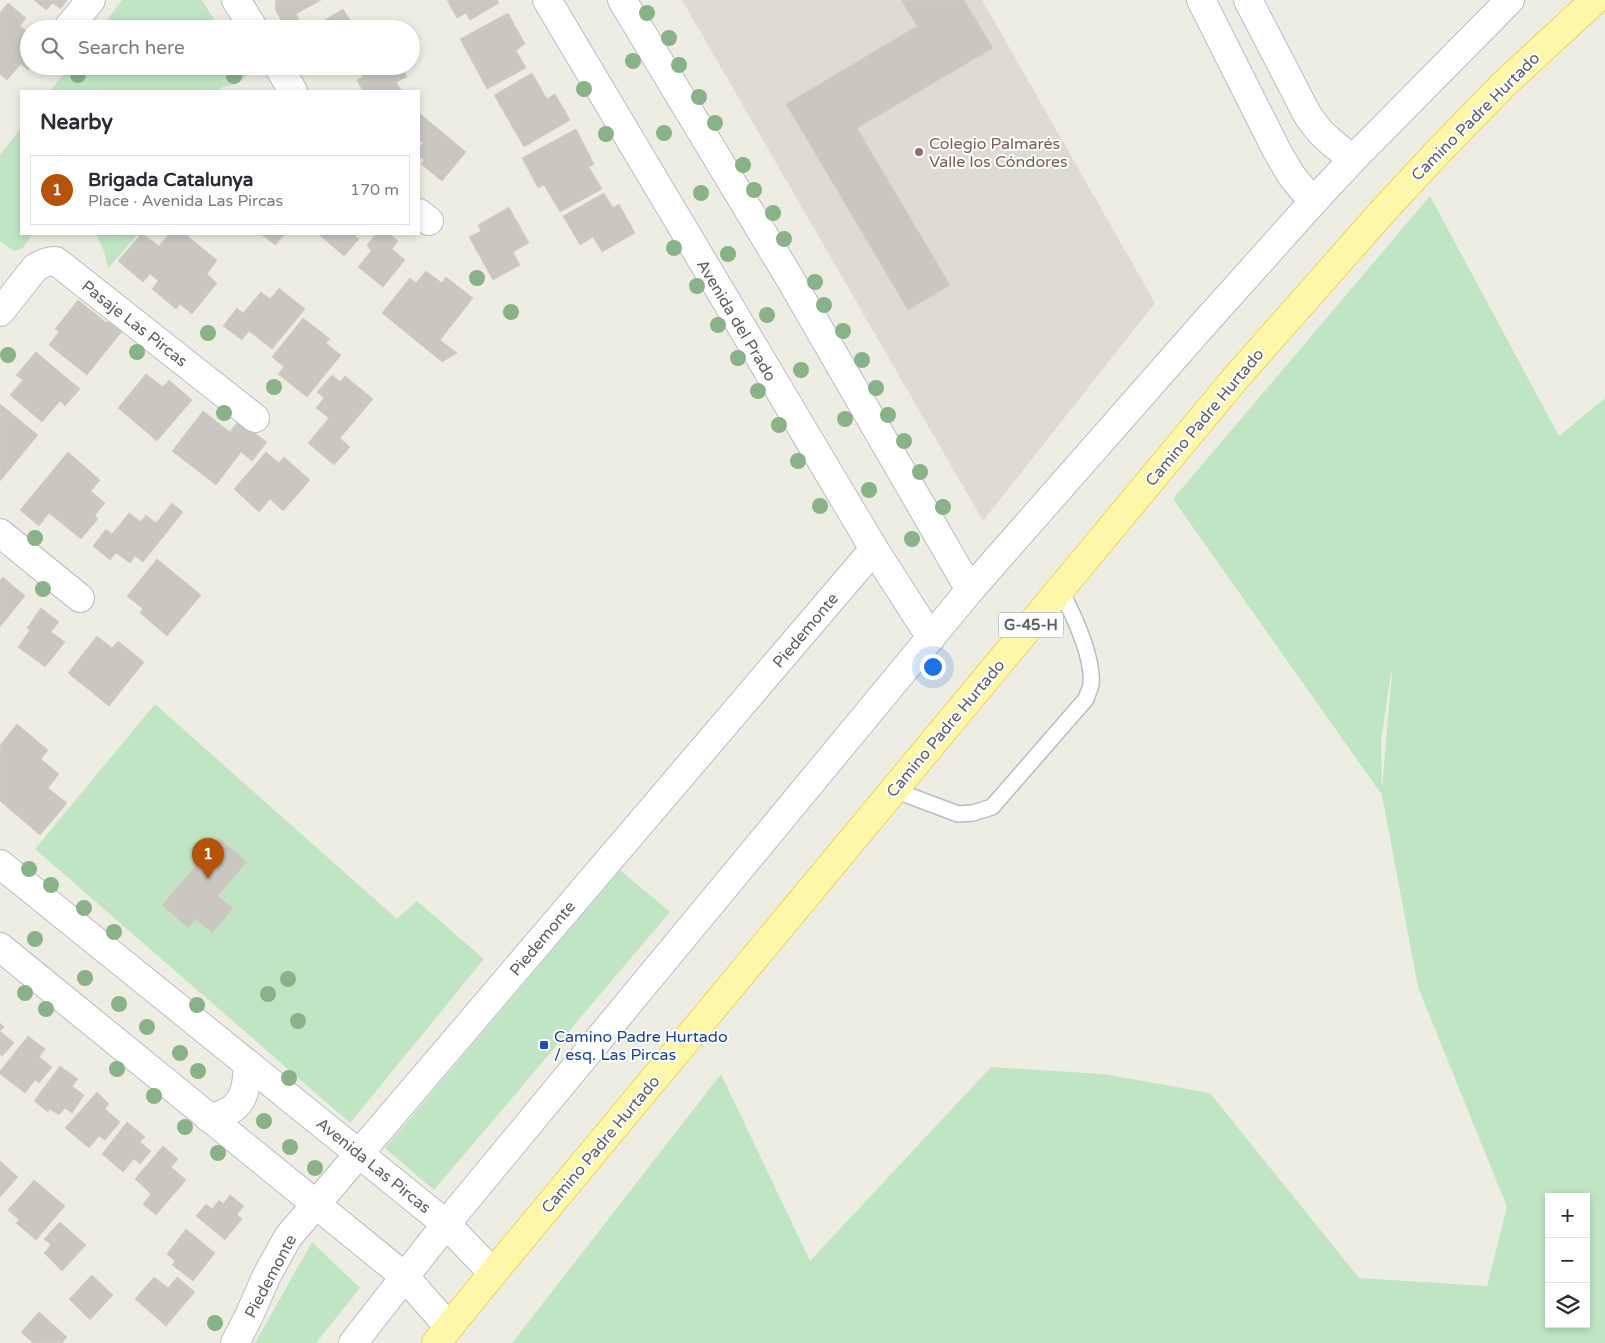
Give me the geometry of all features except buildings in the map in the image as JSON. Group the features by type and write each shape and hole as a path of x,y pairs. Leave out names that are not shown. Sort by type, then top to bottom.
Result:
{"main road":[{"name":"Camino Padre Hurtado","path":"443,1335 492,1273 1234,380 1384,210 1504,84 1595,0"}],"street":[{"path":"74,20 91,0"},
{"path":"236,0 248,20"},
{"name":"Avenida del Prado","path":"547,0 874,549 930,638"},
{"path":"622,0 790,277 970,590"},
{"path":"1200,0 1277,151 1291,175 1313,202"},
{"path":"1248,0 1307,114 1318,130 1330,142 1353,159"},
{"path":"353,1343 446,1224 970,590 1194,334 1313,202 1510,0"},
{"path":"284,75 293,90"},
{"name":"Pasaje Las Pircas","path":"6,293 42,263 56,261 255,418"},
{"path":"0,533 80,598"},
{"name":"Piedemonte","path":"235,1343 267,1274 288,1237 874,549"},
{"name":"Avenida Las Pircas","path":"0,864 446,1224 492,1273"},
{"path":"0,947 404,1276 443,1335"},
{"path":"209,1118 227,1113 240,1101 247,1088 248,1064"}],"lane":[{"path":"894,790 958,814 973,813 992,807 1086,700 1091,685 1090,667 1076,619 1060,589"}],"shaded area":[{"name":"Colegio Palmarés Valle los Cóndores","path":"682,0 982,0 1155,303 983,521"}],"green space":[{"path":"122,0 202,0 214,20 107,20"},
{"path":"63,75 247,75 233,85 222,87 220,90 51,90"},
{"path":"20,129 20,235 31,235 23,248 14,251 0,241 0,155"},
{"path":"1430,196 1559,436 1605,398 1605,1343 512,1343 721,1074 810,1261 991,1067 1103,1074 1210,1093 1359,1278 1487,1286 1507,1207 1418,987 1382,795 1173,499","holes":["1392,673 1382,788 1381,741"]},
{"path":"96,235 137,235 108,268 104,251"},
{"path":"155,704 397,919 417,901 484,959 350,1123 35,849"},
{"path":"620,870 670,912 434,1190 385,1148"},
{"path":"312,1242 360,1288 316,1343 255,1343"}],"place":[{"name":"Colegio Palmarés Valle los Cóndores","path":"919,152"},
{"name":"Brigada Catalunya","path":"208,879"},
{"name":"Camino Padre Hurtado / esq. Las Pircas","path":"544,1045"}]}
